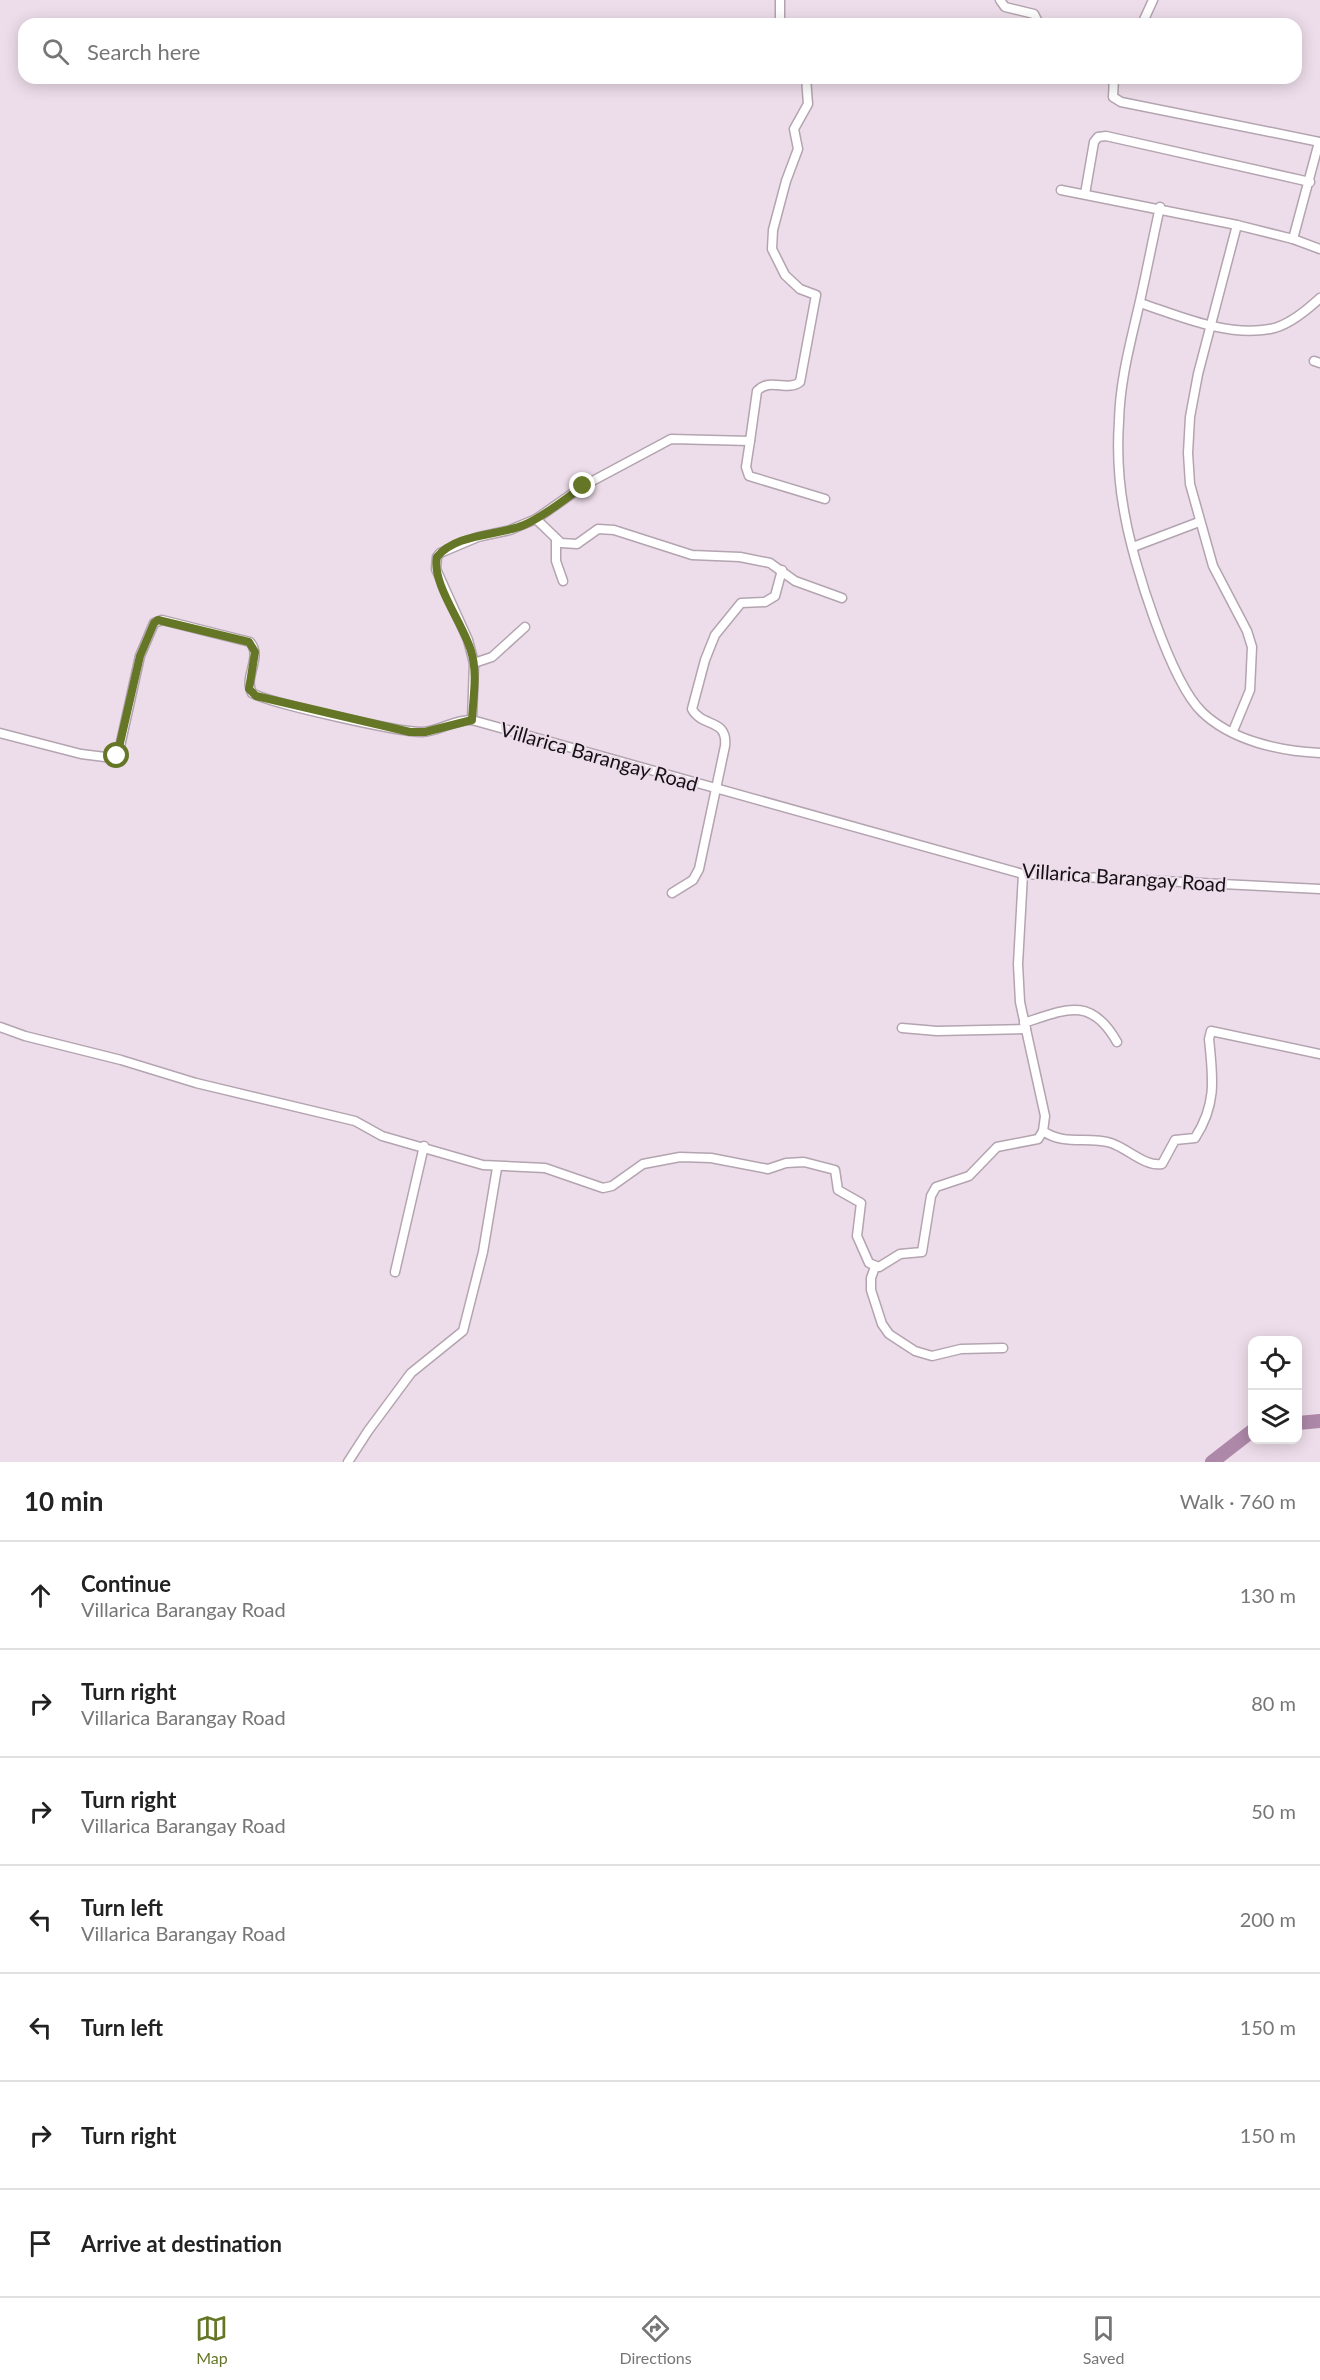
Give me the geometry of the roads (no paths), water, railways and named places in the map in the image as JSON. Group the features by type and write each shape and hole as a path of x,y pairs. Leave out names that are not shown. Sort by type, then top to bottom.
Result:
{"street":[{"path":"780,0 780,18"},
{"path":"999,0 1005,7 1034,14 1036,18"},
{"path":"1145,18 1153,0"},
{"path":"807,84 808,104 794,129 798,150 786,181 772,239 776,261 795,285 816,294 815,307 800,382 795,385 766,384 757,391 746,467 749,476 825,499"},
{"path":"1114,84 1113,97 1121,102 1320,142 1293,239"},
{"path":"1084,194 1094,142 1098,137 1106,136 1310,182"},
{"path":"1061,190 1160,207 1293,239 1320,249"},
{"path":"1160,207 1140,303 1129,342 1119,421 1124,515 1133,547 1175,671 1189,696 1203,713 1257,743 1320,753"},
{"path":"1233,731 1250,690 1252,647 1247,631 1213,566 1198,522 1190,484 1190,417 1198,374 1238,225"},
{"path":"1140,303 1212,326 1251,331 1272,329 1303,312 1320,298"},
{"path":"0,733 81,754 113,759 119,751 140,656 154,623 158,620 249,642 255,652 249,689 256,696 410,732 425,732 472,720 474,663 468,640 438,576 437,557 450,547 478,537 510,530 536,519 583,486 672,439 750,441"},
{"path":"536,519 556,541 577,544 594,530 614,530 692,555 747,558 782,570 795,581 842,597"},
{"path":"1133,547 1198,522"},
{"path":"556,541 556,561 563,581"},
{"path":"672,893 693,880 699,869 717,790 718,773 726,736 720,727 693,713 692,701 708,649 720,626 743,601 771,600 779,586 782,570"},
{"path":"474,663 492,657 525,627"},
{"name":"Villarica Barangay Road","path":"472,720 1023,874 1320,889"},
{"path":"874,1267 882,1266 900,1254 922,1252 931,1196 936,1186 969,1176 997,1147 1009,1143 1031,1142 1038,1139 1043,1131 1044,1110 1025,1026 1018,964 1023,874"},
{"path":"902,1028 937,1031 1025,1026 1073,1009 1087,1010 1103,1022 1117,1042"},
{"path":"0,1027 196,1083 355,1121 381,1136 497,1168 545,1168 603,1188 612,1186 643,1164 680,1156 711,1158 768,1168 793,1161 820,1165 835,1170 837,1190 861,1203 857,1236 867,1260 874,1267"},
{"path":"1043,1131 1062,1139 1114,1144 1146,1160 1162,1164 1175,1140 1195,1138 1210,1109 1214,1094 1209,1039 1211,1031 1320,1054"},
{"path":"395,1272 424,1146"},
{"path":"348,1462 411,1373 463,1331 483,1252 497,1168"},
{"path":"874,1267 871,1290 882,1324 889,1334 915,1351 932,1356 961,1349 1003,1348"}],"waterway":[{"path":"1302,1423 1320,1421"},
{"path":"1212,1462 1248,1434"}]}
